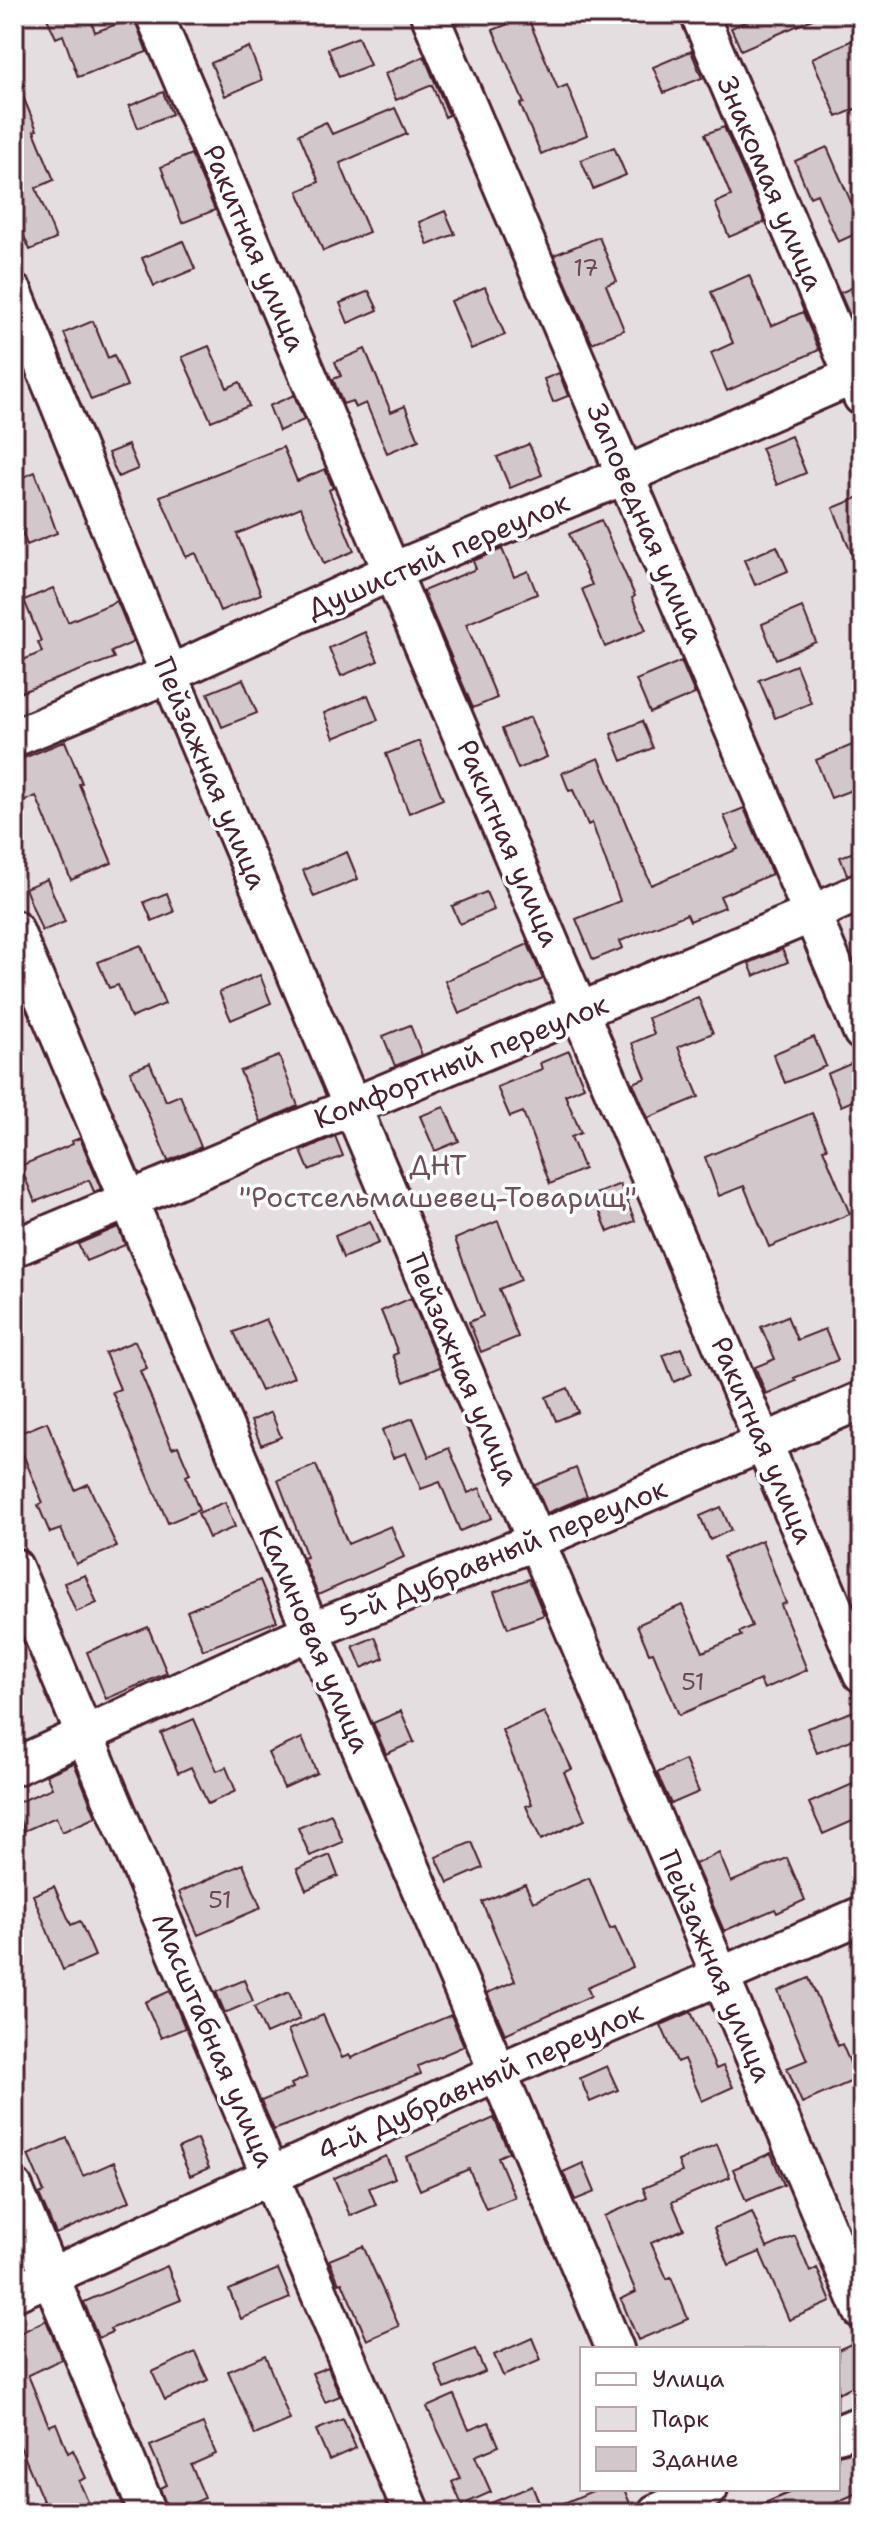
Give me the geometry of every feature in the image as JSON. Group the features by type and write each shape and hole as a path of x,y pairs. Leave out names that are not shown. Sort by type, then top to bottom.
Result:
{"lane":[{"name":"Ракитная улица","path":"154,14 862,1674"},
{"name":"Заповедная улица","path":"429,14 862,1032"},
{"name":"Знакомая улица","path":"699,14 859,381"},
{"name":"Пейзажная улица","path":"14,293 169,674 862,2311"},
{"name":"Душистый переулок","path":"14,738 169,674 393,571 859,381"},
{"name":"Комфортный переулок","path":"14,1248 581,1012 862,891"},
{"name":"Калиновая улица","path":"14,929 614,2347"},
{"name":"5-й Дубравный переулок","path":"14,1767 311,1631 536,1541 862,1400"},
{"name":"Масштабная улица","path":"14,1567 412,2513"},
{"name":"4-й Дубравный переулок","path":"14,2293 498,2072 862,1915"},
{"path":"14,2188 148,2513"},
{"path":"840,2433 862,2424"}],"green space":[{"name":"ДНТ \"Ростсельмашевец-Товарищ\"","path":"14,14 862,14 862,2513 14,2513"}],"building":[{"path":"45,14 113,14 92,23 95,32 134,18 147,52 78,77 63,35 56,38"},
{"path":"763,14 824,14 741,50 731,28"},
{"path":"527,16 558,89 567,85 587,135 541,154 520,104 524,103 493,30"},
{"path":"862,36 862,106 837,117 812,58"},
{"path":"358,37 370,65 339,77 328,49"},
{"path":"249,47 262,80 225,96 211,63"},
{"path":"691,51 702,78 664,93 653,67"},
{"path":"424,56 449,115 445,117 432,85 396,100 385,74"},
{"path":"14,75 54,180 36,188 56,239 30,250 14,214"},
{"path":"163,92 172,114 138,128 129,106"},
{"path":"395,108 407,134 340,163 369,232 323,251 298,191 319,182 299,134 326,122 332,134"},
{"path":"724,127 765,222 729,237 715,203 731,196 705,134"},
{"path":"614,147 626,175 593,189 581,160"},
{"path":"827,147 851,202 862,197 862,231 838,242 817,194 810,197 795,161"},
{"path":"191,154 215,210 182,223 161,167"},
{"path":"445,211 455,234 428,245 419,222"},
{"path":"599,237 617,281 606,285 624,330 592,343 554,255"},
{"path":"183,241 195,269 154,286 142,258"},
{"path":"749,275 771,326 803,312 819,350 727,391 711,353 733,343 711,292"},
{"path":"862,283 862,330 857,332 840,293"},
{"path":"485,287 505,335 471,349 451,301"},
{"path":"369,291 378,310 348,323 340,303"},
{"path":"93,321 108,358 114,355 127,386 91,400 64,333"},
{"path":"209,346 227,388 240,382 249,406 211,421 182,357"},
{"path":"365,349 391,412 405,406 419,440 387,453 366,403 355,408 352,401 343,404 333,379 341,376 335,362"},
{"path":"559,373 568,396 553,402 544,379"},
{"path":"294,395 304,420 279,431 269,406"},
{"path":"791,436 806,473 777,485 761,448"},
{"path":"529,444 542,475 510,488 497,457"},
{"path":"128,445 138,469 118,477 108,453"},
{"path":"283,447 297,481 325,469 333,488 329,490 354,551 324,564 301,507 237,534 261,594 220,611 196,553 186,557 160,496"},
{"path":"35,472 57,533 27,545 14,513 14,481"},
{"path":"862,496 862,576 861,576 833,508"},
{"path":"601,520 635,596 632,598 646,630 605,647 582,589 592,585 569,534"},
{"path":"777,546 788,571 755,585 744,560"},
{"path":"502,549 514,577 528,571 537,594 466,624 497,698 473,708 423,591 476,569 473,561"},
{"path":"53,588 68,622 117,601 134,642 111,652 114,658 19,693 14,680 14,664 42,652 38,642 41,641 24,600"},
{"path":"802,607 816,642 776,659 762,624"},
{"path":"365,632 378,661 341,676 329,648"},
{"path":"681,661 695,694 650,713 636,680"},
{"path":"796,665 811,703 775,718 759,680"},
{"path":"243,679 257,713 222,727 208,693"},
{"path":"368,695 378,720 334,738 324,713"},
{"path":"530,717 547,757 518,769 502,729"},
{"path":"642,721 653,748 622,761 611,734"},
{"path":"65,741 112,863 71,880 36,796 14,806 14,762"},
{"path":"419,741 443,799 409,813 386,754"},
{"path":"862,741 862,786 831,798 816,760"},
{"path":"599,758 651,885 738,849 724,816 744,808 772,874 720,896 725,907 690,921 687,914 620,941 623,948 593,960 576,919 620,901 592,823 588,825 562,773"},
{"path":"862,849 862,870 847,875 840,857"},
{"path":"347,852 358,879 314,897 303,870"},
{"path":"47,879 65,922 42,931 25,888"},
{"path":"486,892 494,910 460,924 452,906"},
{"path":"167,893 174,912 152,921 144,902"},
{"path":"528,944 543,979 459,1014 445,981"},
{"path":"141,945 165,1004 131,1018 118,985 109,988 98,962"},
{"path":"782,949 788,962 754,976 749,963"},
{"path":"260,975 271,1003 231,1020 219,992"},
{"path":"698,997 713,1033 678,1047 699,1097 648,1118 633,1083 646,1078 632,1043 654,1034 648,1018"},
{"path":"410,1025 422,1055 395,1066 383,1036"},
{"path":"814,1037 826,1066 785,1083 773,1054"},
{"path":"569,1051 584,1087 565,1095 581,1133 571,1137 584,1169 550,1184 523,1112 510,1117 497,1087 542,1069 540,1063"},
{"path":"279,1056 298,1106 261,1122 240,1071"},
{"path":"862,1059 862,1097 841,1106 827,1074"},
{"path":"150,1063 166,1101 180,1095 201,1147 168,1161 130,1071"},
{"path":"444,1107 459,1141 435,1151 420,1116"},
{"path":"812,1113 850,1214 769,1247 744,1186 719,1196 705,1157"},
{"path":"335,1136 343,1156 309,1170 301,1151"},
{"path":"80,1138 101,1189 94,1192 89,1180 35,1202 20,1166 73,1144 72,1141"},
{"path":"620,1184 635,1221 608,1232 593,1195"},
{"path":"370,1221 379,1243 343,1258 335,1236"},
{"path":"498,1221 521,1280 499,1289 518,1337 481,1352 469,1322 483,1316 455,1239"},
{"path":"118,1227 125,1245 86,1261 78,1244"},
{"path":"411,1298 440,1367 404,1382 393,1355 398,1353 381,1311"},
{"path":"787,1316 797,1340 825,1329 838,1360 794,1378 796,1381 766,1394 755,1367 775,1359 761,1327"},
{"path":"266,1319 294,1377 261,1391 234,1332"},
{"path":"135,1341 147,1368 140,1371 172,1448 178,1446 190,1474 186,1476 199,1510 168,1523 112,1392 120,1389 105,1353"},
{"path":"681,1348 692,1374 674,1382 663,1355"},
{"path":"568,1388 578,1412 556,1421 546,1397"},
{"path":"271,1412 281,1437 261,1445 251,1421"},
{"path":"413,1418 429,1457 449,1448 468,1493 480,1488 492,1518 460,1531 440,1482 421,1489 406,1453 393,1458 382,1430"},
{"path":"47,1422 75,1490 88,1484 117,1547 76,1564 61,1529 50,1533 38,1505 43,1503 15,1435"},
{"path":"316,1465 348,1544 391,1526 404,1557 318,1595 278,1480"},
{"path":"576,1468 587,1496 547,1513 535,1485"},
{"path":"225,1502 235,1527 209,1538 198,1513"},
{"path":"721,1507 731,1530 710,1540 700,1516"},
{"path":"762,1540 786,1603 781,1605 807,1670 764,1689 760,1680 679,1715 653,1652 649,1653 637,1625 682,1605 703,1652 741,1636 739,1632 752,1626 723,1557"},
{"path":"85,1575 97,1603 76,1612 64,1583"},
{"path":"529,1579 544,1615 508,1628 494,1592"},
{"path":"260,1580 277,1621 203,1650 187,1611"},
{"path":"148,1627 167,1673 106,1699 87,1652"},
{"path":"375,1637 384,1658 362,1668 353,1646"},
{"path":"401,1711 414,1742 386,1754 373,1723"},
{"path":"854,1711 862,1736 817,1753 807,1728"},
{"path":"544,1712 572,1769 564,1772 585,1820 541,1840 526,1806 532,1804 502,1730"},
{"path":"194,1719 217,1771 226,1767 236,1791 208,1804 191,1767 178,1773 161,1733"},
{"path":"302,1738 317,1773 284,1788 268,1753"},
{"path":"685,1760 699,1792 671,1804 657,1773"},
{"path":"74,1763 96,1817 62,1832 56,1817 24,1831 14,1804 52,1788 46,1775"},
{"path":"862,1780 862,1817 823,1834 809,1803"},
{"path":"331,1814 343,1842 310,1856 298,1828"},
{"path":"472,1842 483,1868 448,1883 436,1857"},
{"path":"719,1853 731,1882 787,1858 805,1900 724,1931 695,1864"},
{"path":"330,1855 338,1876 306,1890 297,1869"},
{"path":"243,1864 261,1908 198,1935 179,1892"},
{"path":"589,1878 610,1929 615,1927 633,1967 587,1987 591,1996 505,2034 487,1993 515,1981 482,1902 525,1884 533,1902"},
{"path":"54,1886 71,1925 80,1921 95,1956 63,1970 33,1895"},
{"path":"809,1978 838,2046 842,2044 857,2079 802,2103 787,2068 807,2060 778,1991"},
{"path":"244,1980 253,2001 225,2013 216,1992"},
{"path":"170,1991 185,2028 161,2038 145,2002"},
{"path":"289,1992 300,2019 266,2034 254,2007"},
{"path":"691,2012 716,2069 723,2066 733,2087 702,2101 684,2059 677,2062 661,2025"},
{"path":"323,2015 342,2058 349,2055 351,2058 451,2015 464,2046 418,2066 421,2074 274,2130 261,2101 293,2088 291,2084 307,2077 288,2030"},
{"path":"607,2066 618,2090 590,2102 580,2078"},
{"path":"494,2118 509,2152 498,2157 515,2197 486,2209 469,2169 420,2190 406,2157"},
{"path":"67,2138 83,2176 114,2162 130,2201 56,2234 39,2194 44,2192 28,2155"},
{"path":"197,2139 209,2168 190,2176 178,2148"},
{"path":"717,2144 730,2177 672,2202 684,2229 651,2243 667,2279 671,2277 688,2319 638,2340 621,2299 636,2292 604,2216 647,2198 643,2188 682,2172 678,2161"},
{"path":"771,2153 784,2185 746,2201 733,2169"},
{"path":"386,2156 395,2178 369,2188 376,2205 350,2216 334,2178"},
{"path":"583,2163 595,2192 575,2200 563,2172"},
{"path":"752,2212 767,2248 795,2236 810,2272 817,2268 831,2302 789,2320 760,2252 729,2265 714,2228"},
{"path":"363,2246 399,2326 367,2340 329,2260"},
{"path":"167,2266 181,2300 110,2329 112,2332 98,2338 84,2302"},
{"path":"278,2269 290,2298 241,2319 229,2290"},
{"path":"46,2320 62,2359 28,2375 49,2426 56,2423 68,2453 73,2450 86,2478 79,2481 93,2513 48,2513 17,2439 14,2439 14,2336"},
{"path":"532,2338 541,2360 503,2376 494,2355"},
{"path":"853,2343 862,2363 862,2382 840,2392 840,2349"},
{"path":"475,2349 485,2372 445,2389 435,2365"},
{"path":"195,2352 208,2380 165,2400 152,2372"},
{"path":"265,2355 290,2420 255,2435 228,2371"},
{"path":"328,2367 340,2396 325,2402 312,2373"},
{"path":"454,2395 469,2430 489,2422 499,2446 475,2456 491,2492 462,2505 452,2482 460,2478 427,2407"},
{"path":"343,2419 356,2448 329,2460 316,2430"},
{"path":"203,2424 216,2454 191,2465 205,2498 169,2513 160,2488 167,2485 150,2446"},
{"path":"851,2452 862,2478 862,2491 811,2513 741,2513 793,2491 840,2491 840,2455"},
{"path":"532,2486 543,2512 592,2491 625,2491 634,2513 467,2513"}]}
